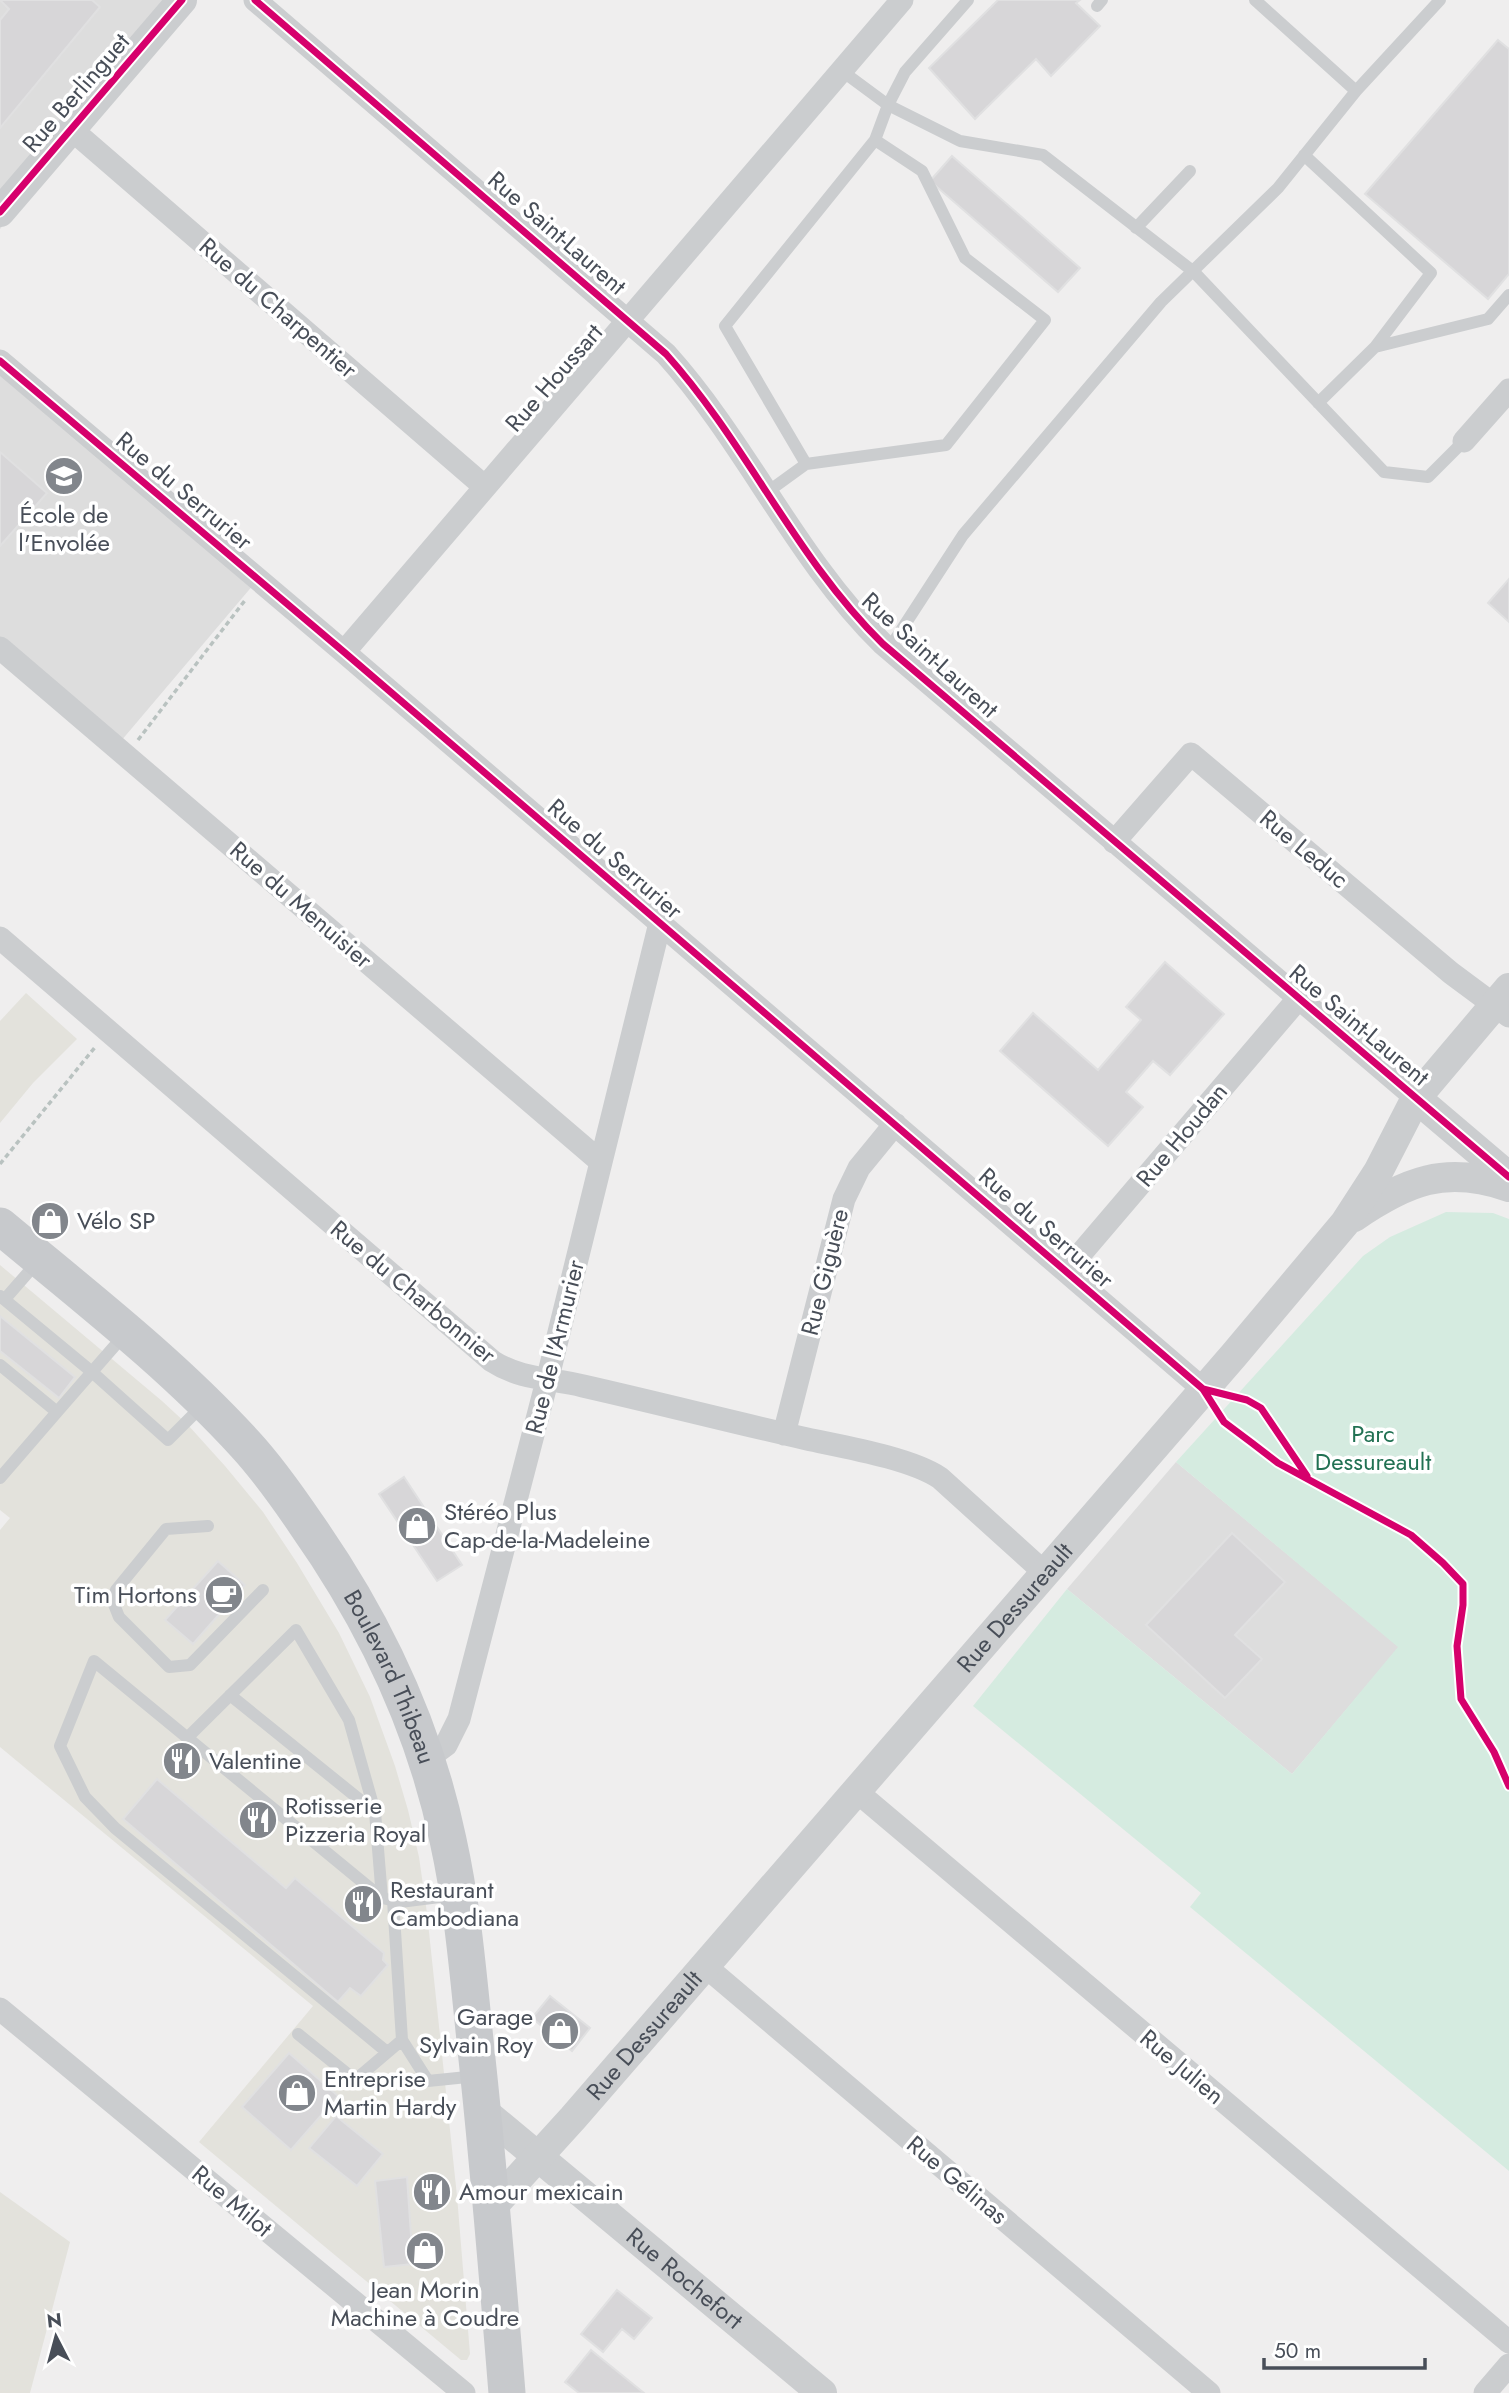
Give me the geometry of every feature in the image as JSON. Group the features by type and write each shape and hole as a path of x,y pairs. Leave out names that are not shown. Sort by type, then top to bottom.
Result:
{"main road":[{"name":"Boulevard Thibeau","path":"0,1226 127,1331 247,1445 284,1490 331,1560 388,1664 427,1759 448,1838 458,1894 493,2206 508,2393"}],"street":[{"name":"Rue Berlinguet","path":"0,212 182,0"},
{"name":"Rue Saint-Laurent","path":"255,0 629,320 678,367 835,591 859,620 889,649 1509,1177"},
{"name":"Rue Houssart","path":"344,652 902,0"},
{"name":"Rue du Charpentier","path":"71,129 485,487"},
{"name":"Rue du Serrurier","path":"0,361 344,652 1203,1389"},
{"path":"1464,441 1509,390"},
{"name":"Rue du Menuisier","path":"0,648 601,1162"},
{"name":"Rue Leduc","path":"1114,842 1191,754 1451,973 1504,1003"},
{"name":"Rue de l'Armurier","path":"427,1759 446,1745 459,1719 547,1381 660,923"},
{"name":"Rue du Charbonnier","path":"0,938 506,1371 547,1381 575,1384 925,1469 940,1478 1045,1573"},
{"name":"Rue Houdan","path":"1066,1271 1298,999"},
{"name":"Rue Dessureault","path":"493,2206 705,1966 1345,1223 1378,1172 1416,1098 1504,1003"},
{"name":"Rue Giguère","path":"784,1434 844,1199 853,1177 895,1124"},
{"path":"1345,1223 1380,1199 1421,1180 1471,1179 1509,1187"},
{"name":"Rue Julien","path":"856,1791 1509,2342"},
{"name":"Rue Gélinas","path":"705,1966 1209,2393"},
{"name":"Rue Milot","path":"0,2009 464,2393"},
{"name":"Rue Rochefort","path":"481,2094 539,2156 822,2393"},
{"path":"1485,2393 1509,2365"}],"lane":[{"path":"806,464 725,326 874,140 905,72 968,0"},
{"path":"1255,0 1356,92"},
{"path":"889,649 963,535 1161,302 1278,188 1356,92 1440,0"},
{"path":"842,71 888,105 960,141 1043,155 1194,272 1384,472 1428,477 1464,441"},
{"path":"766,493 806,464 946,445 1045,320 965,258 922,171 874,140"},
{"path":"1304,155 1431,273 1375,347 1318,403"},
{"path":"1136,228 1190,171"},
{"path":"1375,347 1488,319 1509,295"},
{"path":"40,1259 2,1297 168,1440 205,1403"},
{"path":"0,1478 127,1331"},
{"path":"0,1366 57,1412"},
{"path":"208,1526 166,1529 116,1590 113,1602 119,1617 169,1667 190,1665 263,1590"},
{"path":"187,1738 296,1630 349,1720 375,1812 388,1899 402,2039 428,2081 481,2094"},
{"path":"387,2052 116,1828 85,1797 60,1746 94,1661 388,1899 400,1902 458,1894"},
{"path":"230,1695 375,1812"},
{"path":"298,2034 355,2080 402,2039"}],"path":[{"path":"126,756 260,581"},
{"path":"0,1164 108,1031"},
{"path":"1501,1770 1508,1780"}],"shaded area":[{"path":"0,0 184,0 0,229"},
{"name":"École de l'Envolée","path":"0,368 254,584 121,741 0,638"},
{"path":"26,993 77,1039 33,1083 0,1123 0,1021"},
{"path":"0,1265 162,1401 225,1466 263,1512 297,1563 339,1633 370,1697 395,1766 419,1857 457,2196 470,2354 467,2360 461,2360 199,2142 313,2006 0,1747 0,1530 10,1518 0,1510"},
{"path":"1176,1462 1399,1647 1292,1774 1067,1589"},
{"path":"0,2192 70,2242 30,2393 0,2393"}],"green space":[{"name":"Parc Dessureault","path":"1446,1212 1493,1213 1509,1219 1509,2171 1190,1907 1201,1893 973,1706 1067,1589 1292,1774 1398,1647 1176,1462 1363,1256 1390,1237"}],"building":[{"path":"0,0 92,0 100,7 0,128 0,20 9,9"},
{"path":"998,0 1080,0 1076,3 1100,26 1051,76 1036,59 975,119 929,68"},
{"path":"1498,40 1509,49 1509,274 1488,299 1365,194"},
{"path":"952,156 1080,268 1058,292 930,181"},
{"path":"0,452 47,493 0,546"},
{"path":"1509,579 1509,622 1488,603"},
{"path":"1165,962 1224,1014 1170,1075 1153,1061 1126,1092 1143,1107 1108,1146 1000,1051 1033,1013 1098,1070 1141,1020 1126,1007"},
{"path":"0,1316 75,1377 59,1398 0,1351"},
{"path":"404,1477 462,1565 437,1581 379,1494"},
{"path":"1232,1533 1285,1582 1235,1635 1262,1659 1225,1698 1146,1625"},
{"path":"218,1561 245,1585 193,1644 165,1620"},
{"path":"157,1779 286,1888 295,1878 384,1953 383,1960 388,1965 361,1996 350,1988 338,2002 123,1819"},
{"path":"550,1996 590,2028 572,2051 532,2018"},
{"path":"289,2053 338,2096 291,2150 242,2107"},
{"path":"336,2116 383,2154 357,2186 309,2148"},
{"path":"407,2177 413,2264 384,2267 375,2181"},
{"path":"617,2290 652,2318 634,2339 622,2329 603,2352 581,2334"},
{"path":"591,2350 644,2393 579,2393 565,2382"}],"cycle path":[{"path":"0,212 182,0"},
{"path":"255,0 666,354 722,425 797,539 852,611 883,644 1509,1177"},
{"path":"0,361 344,652 1203,1389 1224,1422 1278,1463 1411,1535 1443,1563 1463,1584 1457,1646 1461,1699 1494,1752 1509,1786"},
{"path":"1203,1389 1247,1400 1261,1408 1307,1476"}],"place":[{"name":"École de l'Envolée","path":"64,476"},
{"name":"Vélo SP","path":"50,1221"},
{"name":"Stéréo Plus Cap-de-la-Madeleine","path":"417,1526"},
{"name":"Tim Hortons","path":"224,1595"},
{"name":"Valentine","path":"182,1761"},
{"name":"Rotisserie Pizzeria Royal","path":"258,1820"},
{"name":"Restaurant Cambodiana","path":"363,1904"},
{"name":"Garage Sylvain Roy","path":"560,2031"},
{"name":"Entreprise Martin Hardy","path":"297,2093"},
{"name":"Amour mexicain","path":"432,2192"},
{"name":"Jean Morin Machine à Coudre","path":"425,2251"}]}
